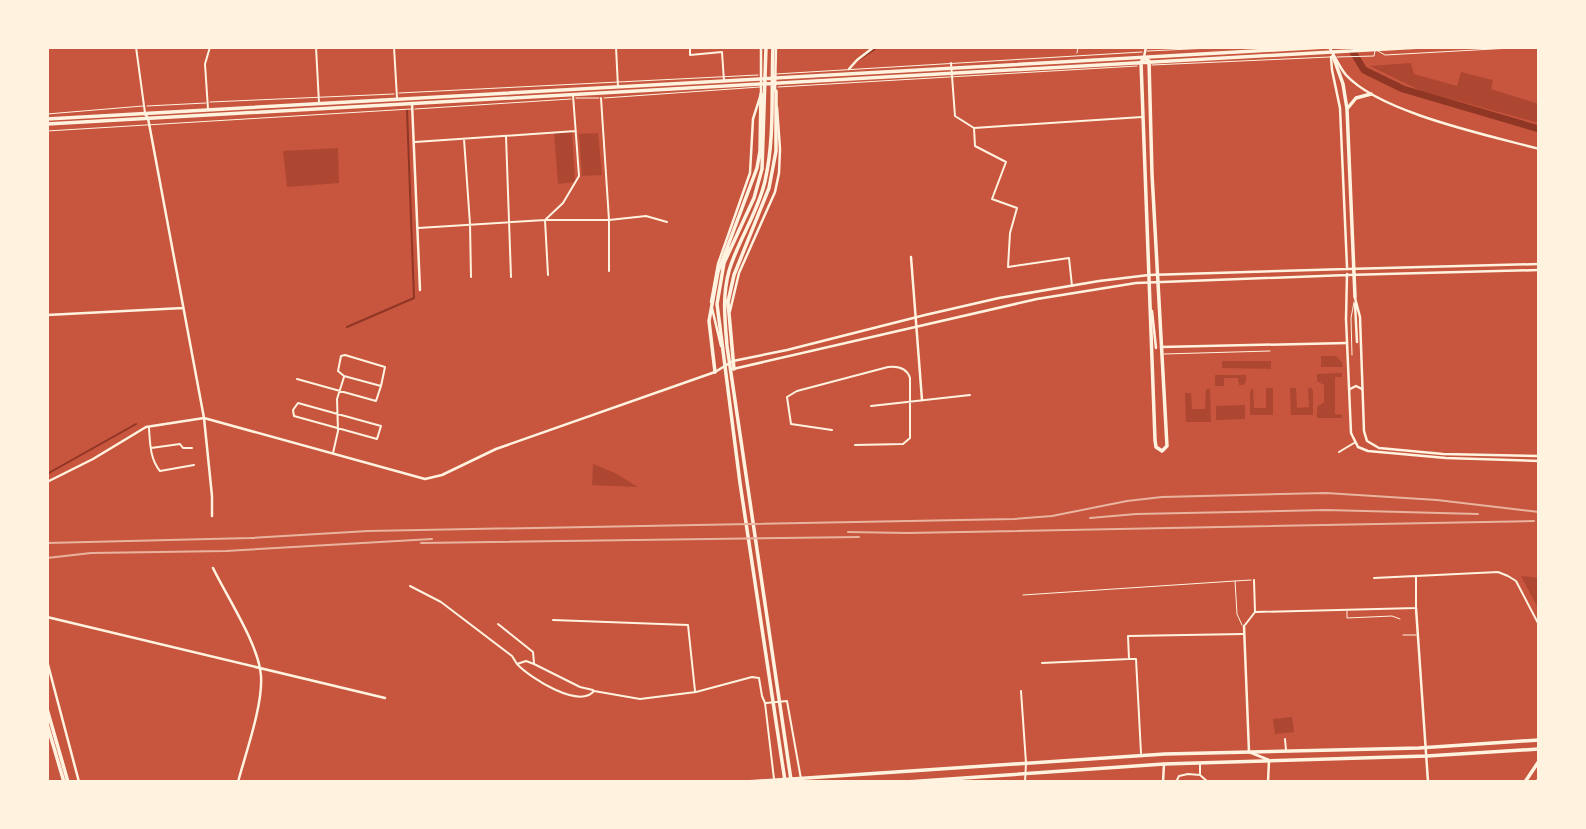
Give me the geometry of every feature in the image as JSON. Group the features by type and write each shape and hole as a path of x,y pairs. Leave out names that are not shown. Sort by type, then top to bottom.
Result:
{"main road":[{"path":"763,47 762,169 754,198 722,273 717,304 785,782"},
{"path":"774,47 771,151 765,183 755,214 730,268 724,304 727,346 792,782"},
{"path":"47,124 208,110 618,88 724,79 775,83 952,70 1142,62 1328,47"},
{"path":"1142,62 1149,64 1333,56 1374,49 1421,47"},
{"path":"1333,56 1343,84 1347,109 1355,297"},
{"path":"1142,62 1156,447 1162,452 1167,446 1149,64"},
{"path":"47,116 147,116 412,106 761,82"},
{"path":"734,369 728,302 734,275 769,188 776,151 775,83"},
{"path":"715,372 709,321 718,272 757,168 761,94"},
{"path":"1347,109 1356,98 1371,94"},
{"path":"47,709 66,782"},
{"path":"47,724 52,752 66,782"},
{"path":"746,782 800,781 1141,756 1425,747 1539,740"},
{"path":"906,782 1201,762 1539,749"},
{"path":"1525,782 1539,761"}],"street":[{"path":"136,47 144,106 204,418 212,516"},
{"path":"208,110 205,64 210,47"},
{"path":"316,47 319,104"},
{"path":"394,47 397,100"},
{"path":"616,47 618,88"},
{"path":"690,47 690,55 722,52 724,79"},
{"path":"721,346 711,306 713,283 750,173 754,119 761,94 763,47"},
{"path":"727,346 729,315 737,281 767,213 779,173 774,47"},
{"path":"849,69 874,47"},
{"path":"1328,47 1345,74 1371,94 1413,113 1539,149"},
{"path":"1142,62 1147,49"},
{"path":"1333,56 1340,108 1347,269 1347,343 1351,432 1354,443 1362,449 1446,458 1539,461"},
{"path":"952,70 955,116 974,128 1143,117"},
{"path":"601,95 609,219 608,271"},
{"path":"545,219 563,203 579,176 573,96"},
{"path":"412,106 419,290"},
{"path":"974,128 975,146 1006,162 992,199 1017,208 1010,233 1008,267 1069,258 1072,286"},
{"path":"414,142 576,131"},
{"path":"506,136 511,277"},
{"path":"464,139 471,277"},
{"path":"417,228 545,219 646,216 667,222"},
{"path":"545,219 548,275"},
{"path":"911,257 922,400"},
{"path":"715,372 733,361 999,298 1149,275 1539,264"},
{"path":"47,482 149,427 204,418 425,479 442,475 496,449 715,372 1037,299 1159,282 1539,270"},
{"path":"1149,294 1156,348"},
{"path":"1355,297 1357,342"},
{"path":"1355,297 1360,317 1364,431 1367,441 1379,448 1443,454 1539,456"},
{"path":"47,315 183,308"},
{"path":"1161,347 1347,343"},
{"path":"297,379 376,401 381,386 385,367 345,355 341,356 338,371 344,376 381,386"},
{"path":"832,430 791,424 787,397 797,391 895,366 908,373 911,433 908,441 903,444 855,445"},
{"path":"333,453 344,376"},
{"path":"1350,389 1356,386 1362,389"},
{"path":"871,406 970,395"},
{"path":"298,403 382,427 377,439 338,428 295,416 293,410 298,403"},
{"path":"149,427 150,448 156,468 160,471 194,465"},
{"path":"1339,452 1354,443"},
{"path":"150,448 180,444 183,448 192,448"},
{"path":"213,568 255,651 259,668 260,696 239,782"},
{"path":"1374,578 1498,572 1516,581 1539,625"},
{"path":"1416,576 1428,782"},
{"path":"1254,580 1255,612 1244,627 1249,752 1269,760 1268,782"},
{"path":"410,586 441,602 512,656 517,664 568,696 582,698 594,691"},
{"path":"1255,612 1416,608"},
{"path":"47,617 385,698"},
{"path":"553,620 688,625 696,692"},
{"path":"498,624 533,652 534,664"},
{"path":"1129,659 1128,636 1244,634"},
{"path":"1042,663 1136,659 1141,756"},
{"path":"47,661 79,782"},
{"path":"517,664 526,661 580,687 639,699 696,692 752,677 759,678 765,703 774,780"},
{"path":"1021,691 1025,782"},
{"path":"765,703 787,701 800,781"},
{"path":"1285,739 1286,751"},
{"path":"1200,775 1201,762"},
{"path":"1163,782 1164,764"},
{"path":"1176,782 1179,776 1188,774 1200,775 1208,782"}],"lane":[{"path":"1077,56 1078,47"},
{"path":"1124,47 1124,53"},
{"path":"761,82 775,83 849,69 952,70 1147,49 1233,47"},
{"path":"1374,49 1385,55 1529,47"},
{"path":"47,116 144,106 724,79"},
{"path":"47,131 412,106"},
{"path":"1352,355 1351,318 1355,297"},
{"path":"1162,354 1270,351"},
{"path":"1023,595 1254,580"},
{"path":"1235,581 1237,614 1244,627"},
{"path":"1347,610 1347,618 1391,616 1400,619"},
{"path":"1403,635 1418,635"}],"shaded area":[{"path":"1411,63 1414,74 1457,86 1461,72 1493,80 1491,89 1539,104 1539,123 1421,91 1370,66"},
{"path":"572,132 575,182 558,184 554,133"},
{"path":"598,133 602,175 582,176 579,134"},
{"path":"338,148 339,183 287,187 283,151"},
{"path":"1321,356 1336,356 1343,367 1321,367"},
{"path":"1222,361 1271,361 1271,369 1222,368"},
{"path":"1342,373 1342,377 1335,377 1335,414 1342,415 1342,418 1317,418 1317,407 1324,402 1324,385 1317,381 1317,374"},
{"path":"1215,375 1246,375 1246,382 1239,385 1238,378 1224,378 1224,386 1215,386"},
{"path":"1253,388 1254,408 1266,408 1266,388 1273,388 1273,415 1250,415 1250,391"},
{"path":"1290,388 1296,388 1297,408 1309,407 1308,388 1311,388 1313,415 1291,415"},
{"path":"1206,389 1210,389 1211,422 1186,422 1185,393 1191,393 1192,409 1205,409"},
{"path":"1245,405 1245,419 1216,420 1216,406"},
{"path":"593,464 615,473 638,487 592,485"},
{"path":"1521,576 1539,578 1539,610"},
{"path":"1292,717 1294,732 1275,734 1273,719"}],"waterway":[{"path":"860,59 878,47"},
{"path":"1350,47 1364,70 1403,89 1539,129"},
{"path":"347,327 414,298 407,110"},
{"path":"47,474 136,424"}],"railway":[{"path":"47,543 250,538 368,531 1014,519 1052,516 1162,497 1326,493 1437,500 1539,512"},
{"path":"1090,518 1136,514 1326,510 1478,514"},
{"path":"848,532 1534,521"},
{"path":"421,543 859,537"},
{"path":"47,558 91,553 226,551 432,539"}]}
